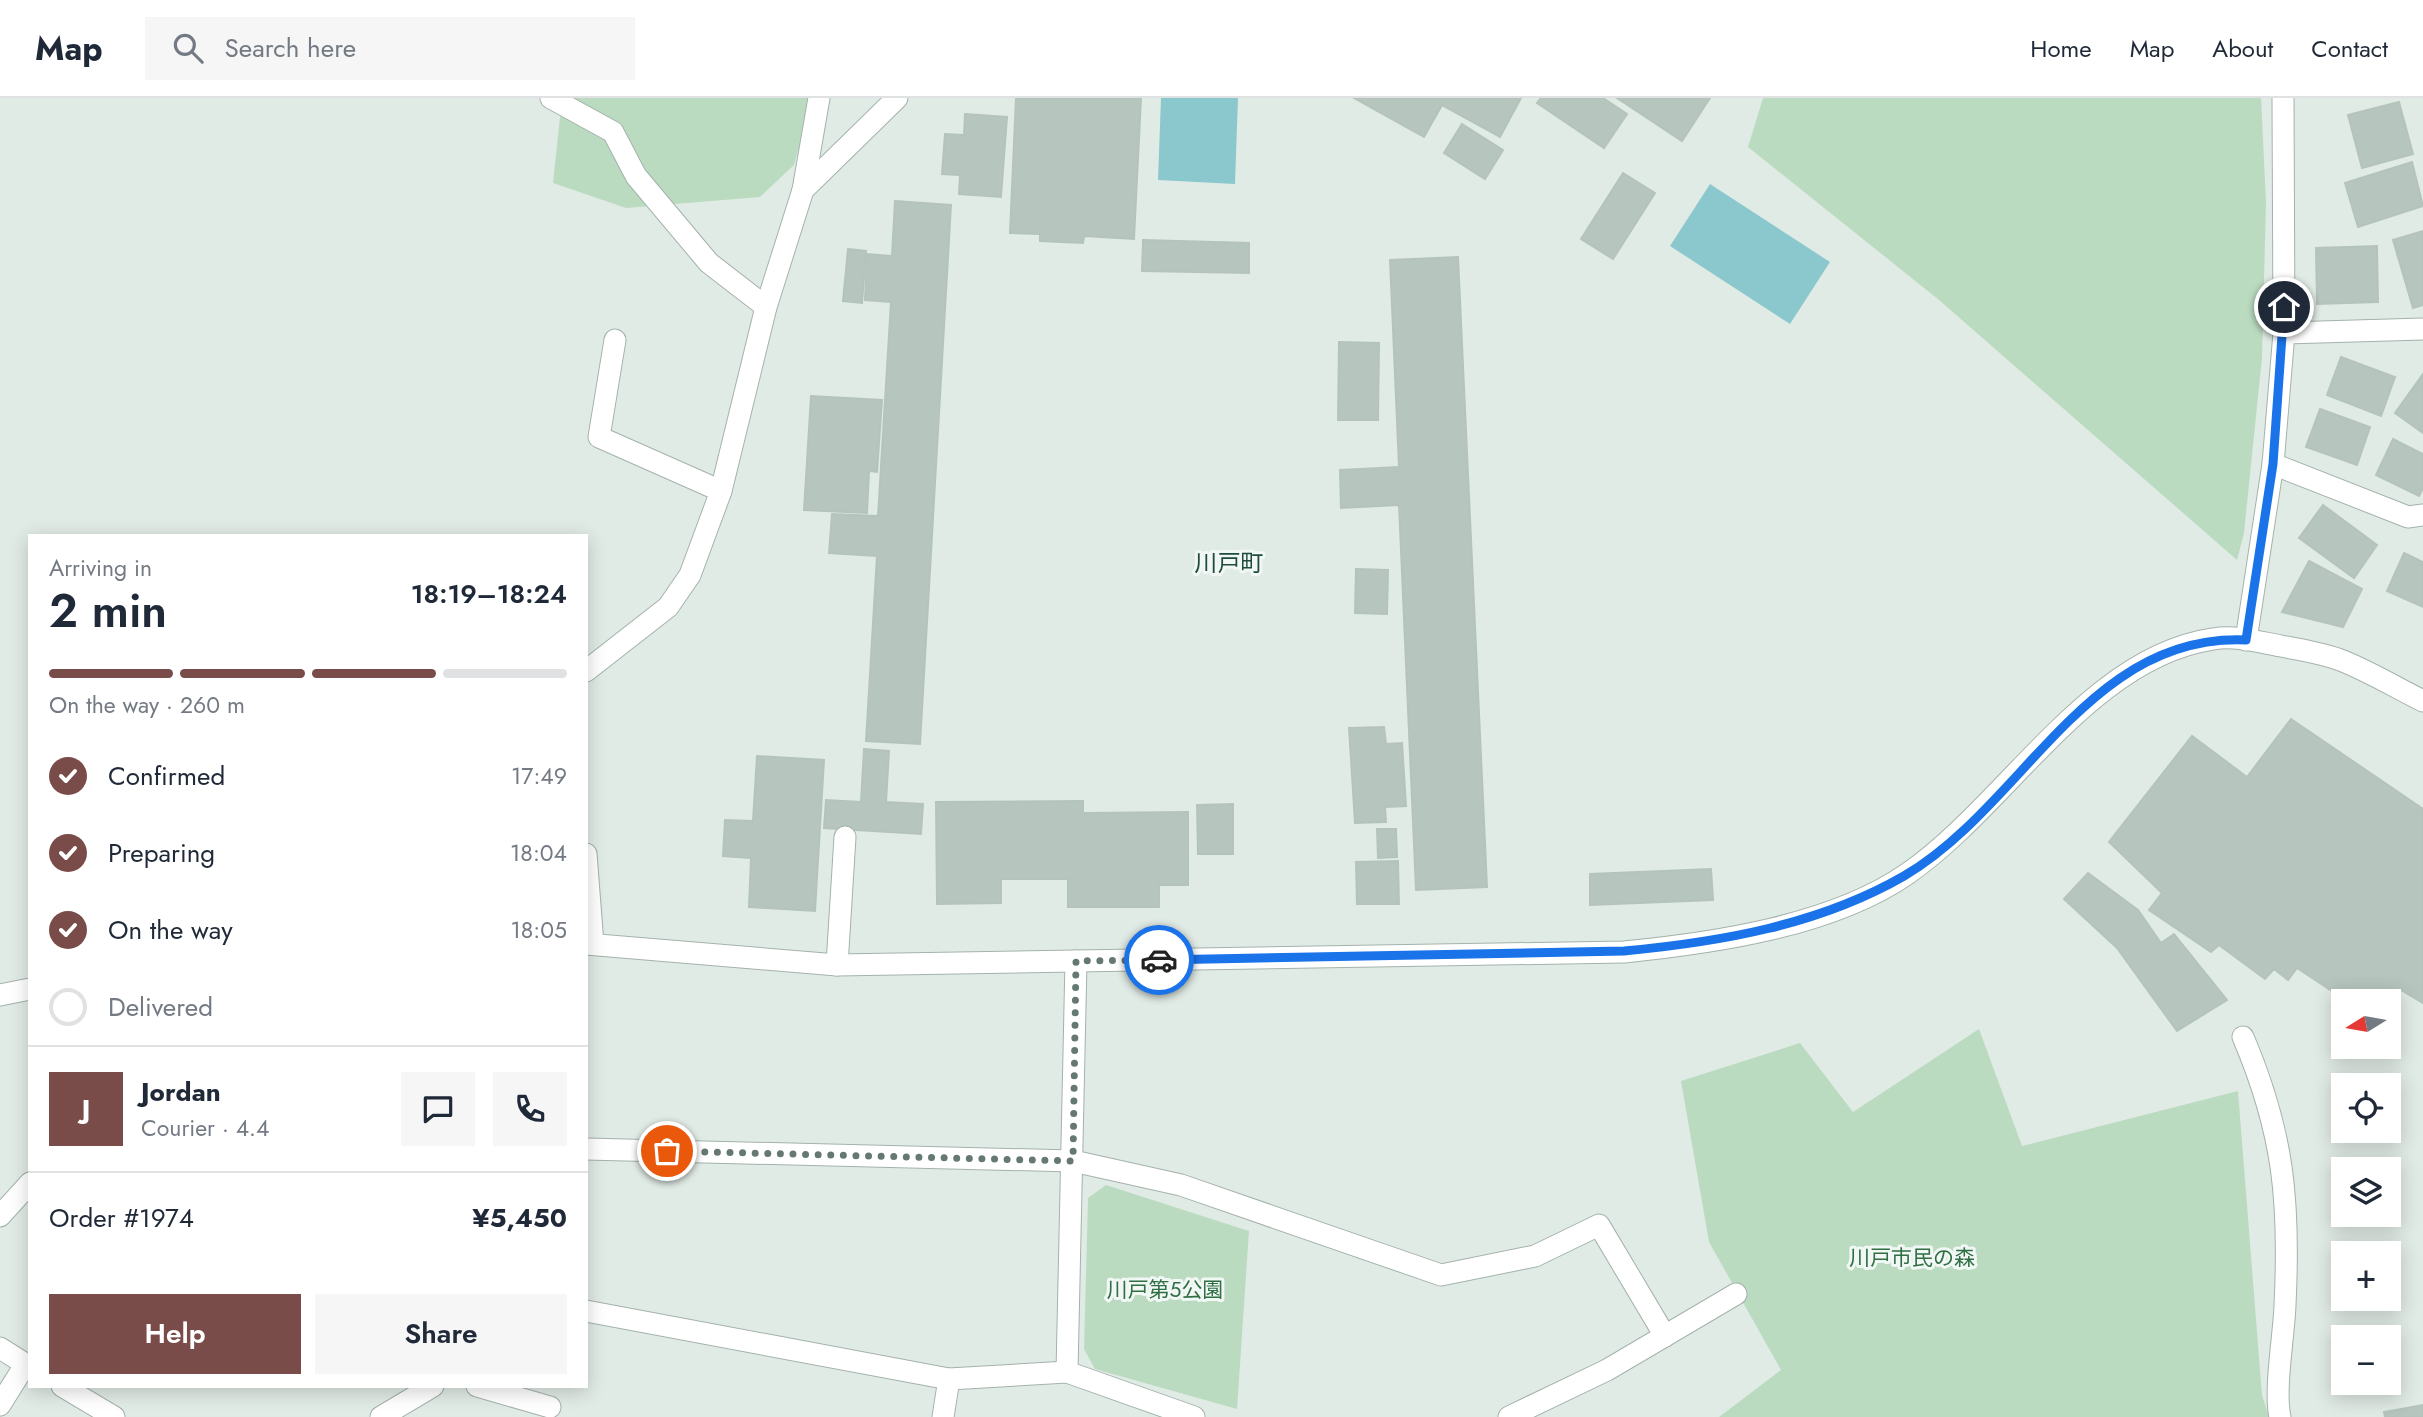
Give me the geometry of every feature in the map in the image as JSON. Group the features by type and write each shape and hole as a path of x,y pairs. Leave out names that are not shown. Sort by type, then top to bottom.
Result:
{"street":[{"path":"551,98 613,132 636,177 709,263 766,307"},
{"path":"588,669 668,607 690,575 721,491 766,307 803,190 819,98"},
{"path":"803,190 897,98"},
{"path":"2246,640 2273,464 2284,333 2283,98"},
{"path":"2284,333 2423,330"},
{"path":"615,340 599,437 721,491"},
{"path":"2273,464 2408,517 2423,515"},
{"path":"588,899 590,944 837,965 1624,951 1696,944 1802,920 1852,901 1905,876 1936,853 2119,677 2177,647 2215,638 2246,640 2342,661 2423,702"},
{"path":"837,965 845,837"},
{"path":"1068,1372 1076,961"},
{"path":"0,995 28,989"},
{"path":"2243,1037 2263,1084 2278,1142 2288,1212 2280,1417"},
{"path":"588,1149 1073,1161 1181,1185 1441,1275 1535,1256 1599,1225 1665,1336"},
{"path":"0,1216 28,1187"},
{"path":"1509,1417 1606,1370 1737,1294"},
{"path":"588,1311 949,1379 1068,1372 1194,1417"},
{"path":"0,1348 27,1366 0,1405"},
{"path":"943,1417 949,1379"},
{"path":"65,1388 114,1417"},
{"path":"381,1417 430,1388"},
{"path":"486,1388 550,1403"}],"green space":[{"path":"562,98 812,98 794,165 760,197 626,208 553,183"},
{"path":"1763,98 2261,98 2266,202 2262,358 2244,533 2237,560 1939,300 1748,147"},
{"name":"川戸市民の森","path":"1979,1029 2022,1146 2238,1091 2262,1395 2269,1417 1719,1417 1781,1370 1709,1242 1681,1081 1800,1043 1853,1112"},
{"name":"川戸第5公園","path":"1106,1185 1249,1231 1237,1409 1095,1369 1084,1349 1088,1198"}],"water":[{"path":"1161,98 1238,98 1235,184 1158,180"},
{"path":"1710,184 1830,262 1790,324 1670,246"}],"building":[{"path":"1016,98 1141,98 1134,239 1084,236 1083,243 1040,241 1040,234 1010,233"},
{"path":"1354,98 1521,98 1500,137 1442,105 1424,137"},
{"path":"1541,98 1603,98 1627,114 1604,148 1537,103"},
{"path":"1617,98 1710,98 1682,141"},
{"path":"2399,102 2413,154 2362,168 2348,115"},
{"path":"965,114 1007,117 1001,197 959,194 960,175 942,174 945,134 964,135"},
{"path":"1462,124 1503,150 1485,179 1444,153"},
{"path":"2412,162 2423,206 2358,227 2345,183"},
{"path":"1623,173 1655,193 1613,259 1581,239"},
{"path":"895,201 951,205 920,744 866,741 877,556 829,553 832,514 878,516 891,302 865,300 867,254 892,256"},
{"path":"2423,231 2423,305 2413,308 2393,240"},
{"path":"1143,240 1249,243 1249,273 1142,271"},
{"path":"2377,246 2378,302 2317,304 2316,248"},
{"path":"848,249 866,251 862,303 843,301"},
{"path":"1458,257 1487,887 1416,890 1399,505 1341,508 1340,470 1399,467 1390,260"},
{"path":"1339,342 1379,343 1378,420 1338,420"},
{"path":"2341,357 2395,377 2381,416 2327,395"},
{"path":"2423,374 2423,433 2395,413"},
{"path":"811,396 882,400 877,472 869,471 867,513 804,510"},
{"path":"2320,409 2370,427 2357,465 2306,447"},
{"path":"2393,439 2423,454 2423,488 2419,496 2376,475"},
{"path":"2323,505 2377,545 2354,578 2299,538"},
{"path":"2404,553 2423,562 2423,607 2387,591"},
{"path":"2309,561 2362,589 2343,627 2282,612"},
{"path":"1356,569 1388,570 1387,614 1355,613"},
{"path":"2291,719 2423,809 2423,1003 2401,989 2331,990 2297,968 2288,980 2274,969 2265,979 2219,945 2211,952 2149,910 2162,893 2109,842 2192,736 2247,777"},
{"path":"1384,727 1386,744 1402,743 1406,806 1385,807 1386,822 1355,823 1349,728"},
{"path":"864,749 889,751 886,802 923,804 921,834 824,828 826,800 861,802"},
{"path":"757,756 824,760 815,911 749,907 751,858 723,856 725,820 753,821"},
{"path":"1083,801 1083,813 1188,812 1188,885 1159,885 1159,907 1068,907 1068,879 1001,879 1001,903 937,904 936,802"},
{"path":"1233,804 1233,854 1198,854 1197,805"},
{"path":"1377,829 1396,829 1397,857 1378,858"},
{"path":"1398,861 1399,904 1357,904 1356,862"},
{"path":"1711,869 1713,900 1590,905 1590,874"},
{"path":"2088,873 2138,910 2161,943 2174,934 2227,1000 2177,1031 2117,948 2064,899"},
{"path":"2423,1405 2423,1417 2385,1417 2384,1412"}],"way so far":[{"path":"667,1151 1073,1161 1076,961 1159,960"}],"district":[{"name":"川戸町","path":"1229,563"}],"route":[{"path":"1159,960 1624,951 1696,944 1802,920 1852,901 1905,876 1973,820 2075,716 2119,677 2177,647 2215,638 2246,640 2273,464 2284,307"}]}
